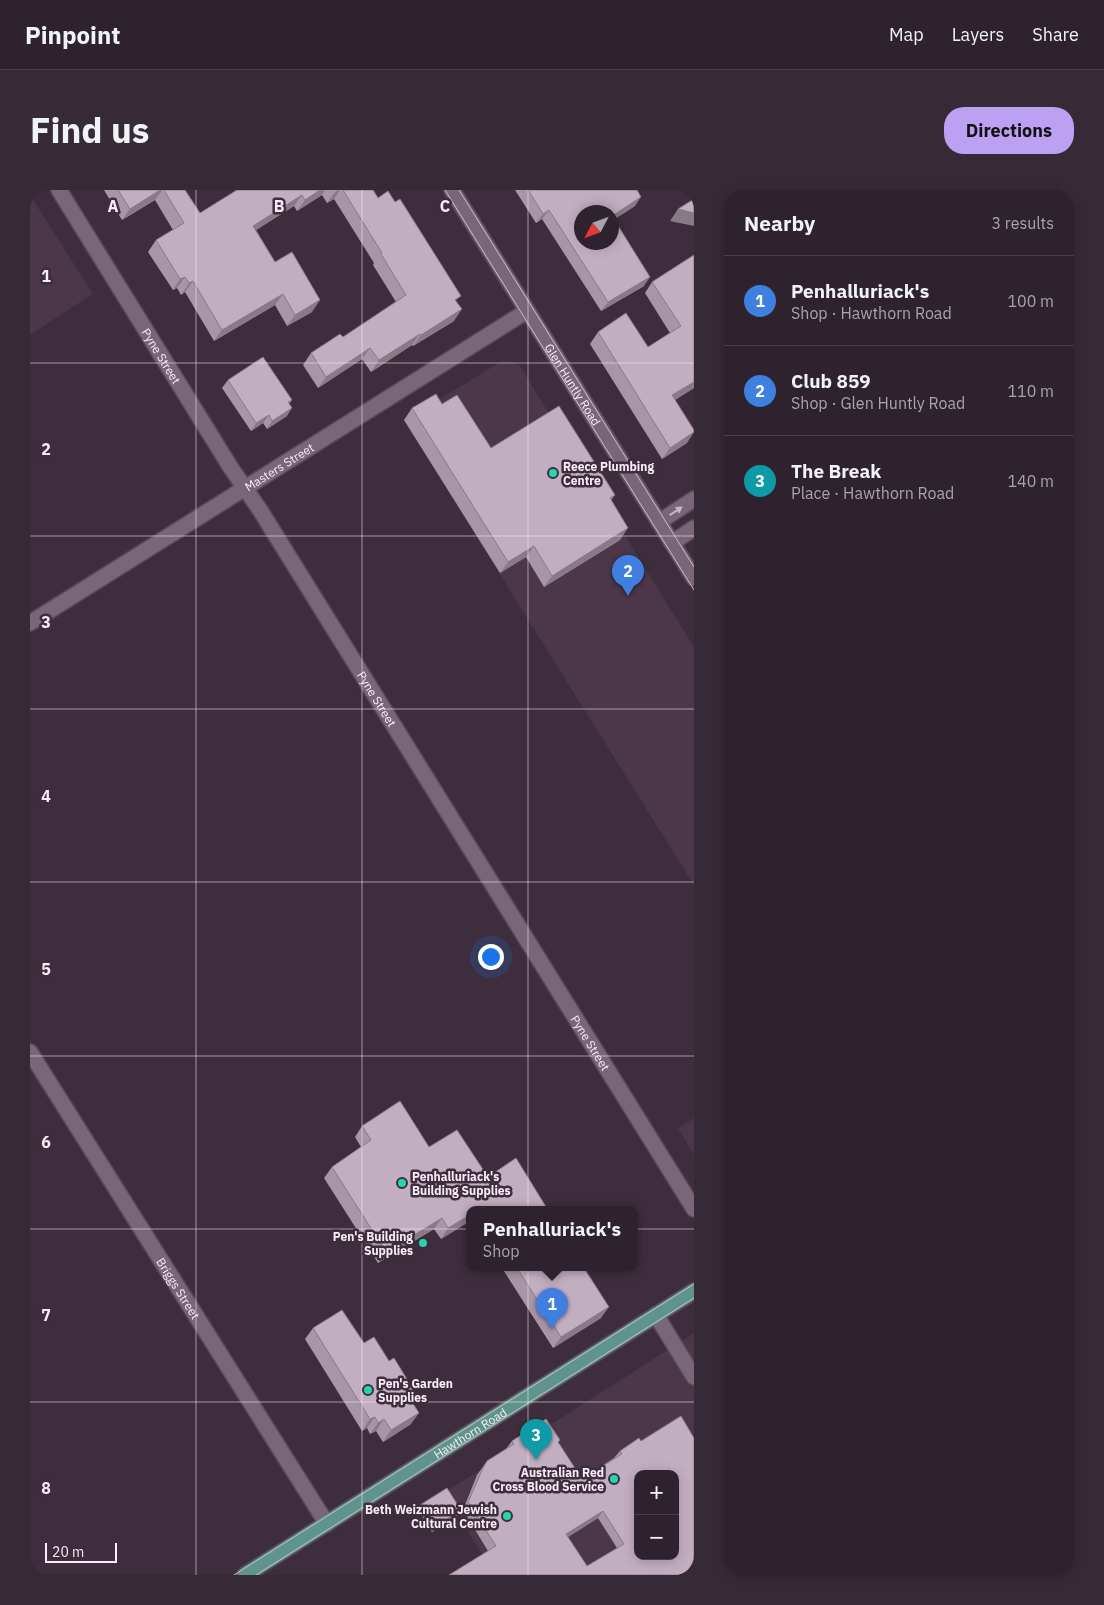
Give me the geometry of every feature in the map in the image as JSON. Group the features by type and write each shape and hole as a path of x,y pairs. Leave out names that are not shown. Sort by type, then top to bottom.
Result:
{"main road":[{"name":"Hawthorn Road","path":"245,1575 694,1291"}],"street":[{"name":"Pyne Street","path":"59,190 264,516 694,1209"},
{"name":"Glen Huntly Road","path":"452,190 694,578"},
{"name":"Masters Street","path":"30,623 527,311"},
{"path":"659,522 694,500"},
{"path":"672,542 694,528"},
{"name":"Briggs Street","path":"30,1052 327,1524"},
{"path":"656,1315 694,1377"}],"shaded area":[{"path":"30,195 93,294 30,335"},
{"path":"502,361 518,363 694,647 694,885 404,421"},
{"path":"694,1118 694,1155 678,1128"},
{"path":"694,1333 694,1501 679,1480 679,1470 634,1470 634,1537 581,1570 495,1575 444,1493"}],"building":[{"path":"118,190 160,190 130,209"},
{"path":"164,190 185,190 200,213 237,190 320,190 305,200 302,195 253,226 275,262 292,252 320,300 295,315 283,294 222,330 193,281 189,283 185,277 180,279 156,240 184,223"},
{"path":"343,190 373,190 378,198 388,191 395,202 400,199 461,296 455,300 462,309 379,360 370,348 326,377 311,353 340,334 343,337 406,295"},
{"path":"528,190 637,190 641,197 619,211 619,205 574,205 574,249 549,210 543,214"},
{"path":"694,199 694,213 678,209"},
{"path":"619,227 650,277 608,302 575,250 619,250"},
{"path":"694,255 694,382 672,395 694,432 670,448 598,332 626,313 648,347 681,326 652,282"},
{"path":"263,357 292,400 288,402 292,408 272,421 269,415 256,423 228,380"},
{"path":"436,394 442,404 457,395 491,448 559,406 615,495 610,498 628,528 552,576 534,546 508,562 412,408"},
{"name":"Penhalluriack's Building Supplies","path":"400,1101 429,1147 457,1130 488,1177 516,1158 546,1206 466,1206 466,1217 448,1228 442,1218 386,1252 332,1167 371,1140 362,1126"},
{"path":"519,1271 586,1271 609,1307 561,1337"},
{"name":"Pen's Garden Supplies","path":"342,1310 364,1343 374,1337 389,1361 394,1358 418,1397 412,1402 419,1413 391,1430 384,1419 378,1423 375,1417 370,1419 313,1328"},
{"path":"681,1416 694,1438 694,1575 449,1575 496,1546 468,1502 487,1461 514,1444 512,1441 546,1419 560,1440 558,1442 582,1479 622,1454 620,1451 639,1438 641,1441","holes":["603,1511 624,1544 587,1566 566,1534"]},
{"path":"447,1488 461,1510 435,1527 420,1505"}],"tram line":[{"path":"445,190 694,590"},
{"path":"459,190 694,567"},
{"path":"234,1575 694,1284"},
{"path":"256,1575 694,1298"}],"place":[{"name":"Reece Plumbing Centre","path":"553,473"},
{"name":"Club 859","path":"628,596"},
{"name":"Penhalluriack's Building Supplies","path":"402,1183"},
{"name":"Pen's Building Supplies","path":"423,1243"},
{"name":"Penhalluriack's","path":"552,1329"},
{"name":"Pen's Garden Supplies","path":"368,1390"},
{"name":"The Break","path":"536,1460"},
{"name":"Australian Red Cross Blood Service","path":"614,1479"},
{"name":"Beth Weizmann Jewish Cultural Centre","path":"507,1516"}]}
